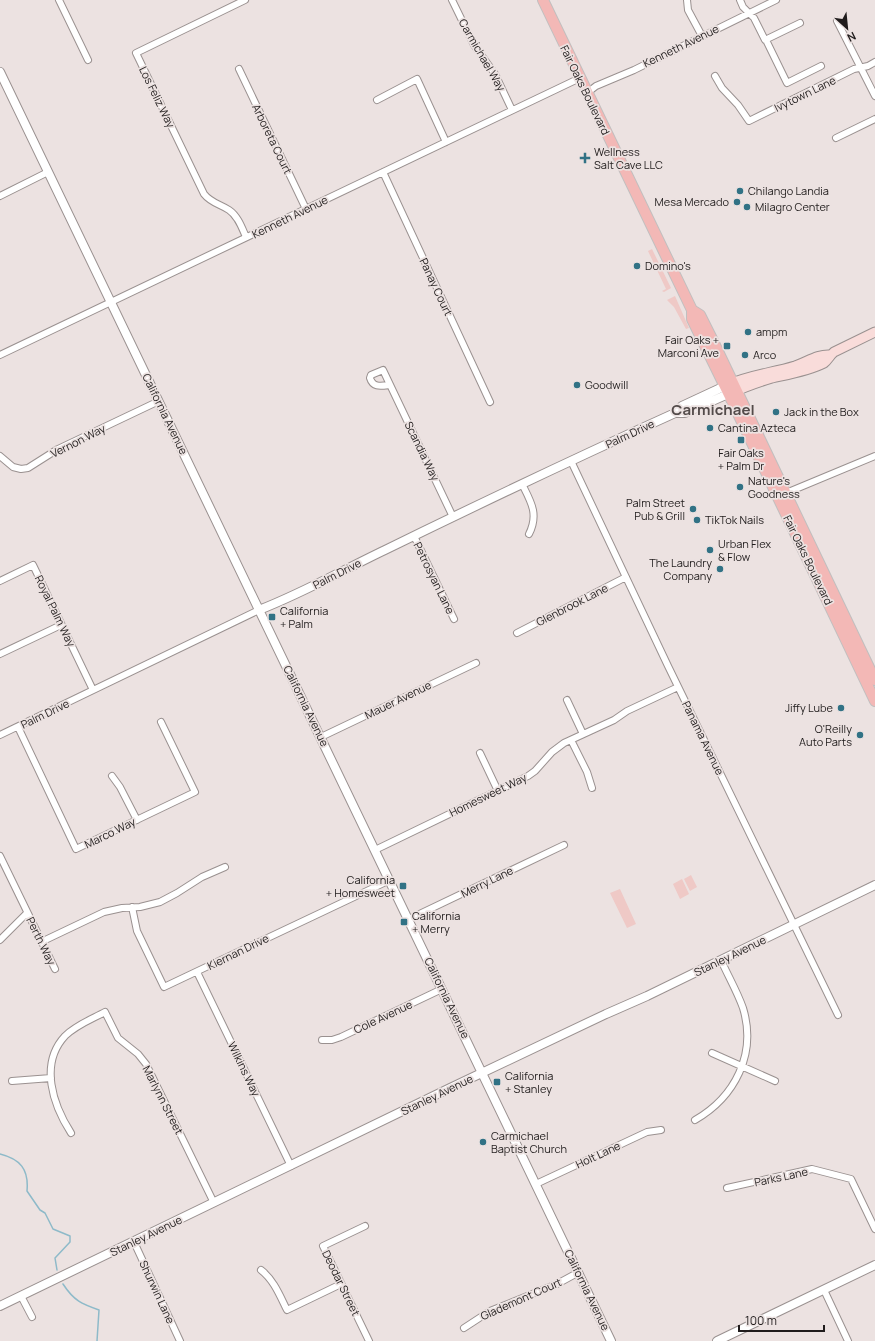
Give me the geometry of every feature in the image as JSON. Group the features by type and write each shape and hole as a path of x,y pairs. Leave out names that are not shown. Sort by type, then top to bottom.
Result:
{"main road":[{"name":"Fair Oaks Boulevard","path":"543,0 692,310 700,315 773,488 875,701"},
{"path":"731,388 802,372 825,362 830,355 875,332"},
{"name":"Fair Oaks Boulevard","path":"731,388 786,494 875,680"},
{"path":"773,488 779,491 805,543 811,547"}],"street":[{"path":"59,0 88,60"},
{"name":"Los Feliz Way","path":"245,0 136,53 204,194 213,202 232,212 246,237"},
{"name":"Carmichael Way","path":"452,0 474,44 495,74 512,110"},
{"path":"687,0 688,10 702,36"},
{"path":"740,0 754,18 787,82 821,66"},
{"name":"Kenneth Avenue","path":"587,93 596,86 634,70 776,0"},
{"path":"837,21 875,96"},
{"path":"766,40 800,23"},
{"name":"Ivytown Lane","path":"715,76 726,93 738,105 749,121 854,69 861,68 875,62"},
{"name":"Arboreta Court","path":"239,69 306,209"},
{"name":"California Avenue","path":"0,72 612,1341"},
{"name":"Kenneth Avenue","path":"0,355 580,78"},
{"path":"377,100 417,79 446,142"},
{"path":"836,138 875,119"},
{"path":"0,196 48,172"},
{"name":"Panay Court","path":"383,172 490,402"},
{"name":"Scandia Way","path":"390,385 453,517"},
{"name":"Palm Drive","path":"0,735 259,610 286,600 522,484 675,413 685,413 731,388"},
{"name":"Vernon Way","path":"0,456 13,468 28,468 58,449 159,401"},
{"path":"786,494 875,456"},
{"name":"Panama Avenue","path":"571,461 793,926 838,1015"},
{"path":"522,484 534,511 533,524 529,534"},
{"name":"Petrosyan Lane","path":"414,536 454,619"},
{"name":"Royal Palm Way","path":"0,581 33,565 93,690"},
{"name":"Glenbrook Lane","path":"517,633 626,577"},
{"path":"0,654 61,625"},
{"name":"Mauer Avenue","path":"321,737 476,663"},
{"name":"Homesweet Way","path":"375,850 532,774 558,747 614,720 627,710 678,687"},
{"path":"567,700 583,734"},
{"name":"Marco Way","path":"18,727 76,849 195,792 162,722"},
{"path":"571,740 592,788"},
{"path":"480,753 498,791"},
{"path":"112,776 120,787 137,820"},
{"name":"Merry Lane","path":"409,919 564,845"},
{"path":"0,856 27,913 0,940"},
{"path":"42,942 104,912 113,909 150,905 169,898 194,882 225,867"},
{"name":"Kiernan Drive","path":"132,907 137,931 164,987 390,880"},
{"name":"Stanley Avenue","path":"0,1306 483,1073 793,926 875,885"},
{"name":"Perth Way","path":"27,913 55,969"},
{"path":"695,1120 712,1109 725,1096 742,1066 746,1047 745,1018 739,999 721,960"},
{"name":"Wilkins Way","path":"197,972 291,1166"},
{"name":"Cole Avenue","path":"322,1040 332,1040 341,1037 442,989"},
{"name":"Marlynn Street","path":"71,1133 56,1104 51,1078 51,1068 54,1055 57,1047 65,1036 79,1026 105,1012 118,1038 138,1054 146,1064 214,1203"},
{"path":"712,1053 776,1081"},
{"path":"12,1081 51,1078"},
{"name":"Holt Lane","path":"536,1184 647,1132 662,1130"},
{"name":"Parks Lane","path":"727,1188 812,1169 851,1179 875,1229"},
{"name":"Deodar Street","path":"365,1226 323,1246 369,1341"},
{"name":"Shurwin Lane","path":"134,1242 180,1341"},
{"path":"717,1341 875,1265"},
{"path":"261,1270 270,1278 287,1310 341,1284"},
{"name":"Glademont Court","path":"464,1328 490,1311 557,1284 579,1272"},
{"path":"824,1290 848,1341"},
{"path":"21,1296 32,1317"}],"shaded area":[{"path":"652,249 671,288 664,292 662,291 666,289 648,251"},
{"path":"675,296 689,328 686,329 674,307 667,300"},
{"path":"691,875 697,887 690,891 684,879"},
{"path":"682,879 689,894 680,899 673,884"},
{"path":"620,889 636,924 627,928 610,893"}],"waterway":[{"path":"0,1154 13,1159 22,1166 25,1171 27,1191 40,1210 45,1213 53,1229 70,1236 70,1242 55,1258 57,1270"},
{"path":"63,1284 79,1301 99,1310 97,1341"}],"place":[{"name":"Wellness Salt Cave LLC","path":"585,158"},
{"name":"Chilango Landia","path":"740,191"},
{"name":"Mesa Mercado","path":"737,202"},
{"name":"Milagro Center","path":"747,207"},
{"name":"Domino's","path":"637,266"},
{"name":"ampm","path":"748,332"},
{"name":"Fair Oaks + Marconi Ave","path":"727,346"},
{"name":"Arco","path":"745,355"},
{"name":"Goodwill","path":"577,385"},
{"name":"Jack in the Box","path":"776,412"},
{"name":"Cantina Azteca","path":"710,428"},
{"name":"Fair Oaks + Palm Dr","path":"741,440"},
{"name":"Nature's Goodness","path":"740,487"},
{"name":"Palm Street Pub & Grill","path":"693,509"},
{"name":"TikTok Nails","path":"697,520"},
{"name":"Urban Flex & Flow","path":"710,550"},
{"name":"The Laundry Company","path":"720,569"},
{"name":"California + Palm","path":"272,617"},
{"name":"Jiffy Lube","path":"841,708"},
{"name":"O'Reilly Auto Parts","path":"860,735"},
{"name":"California + Homesweet","path":"403,886"},
{"name":"California + Merry","path":"404,922"},
{"name":"California + Stanley","path":"497,1082"},
{"name":"Carmichael Baptist Church","path":"483,1142"}],"district":[{"name":"Carmichael","path":"713,410"}]}
